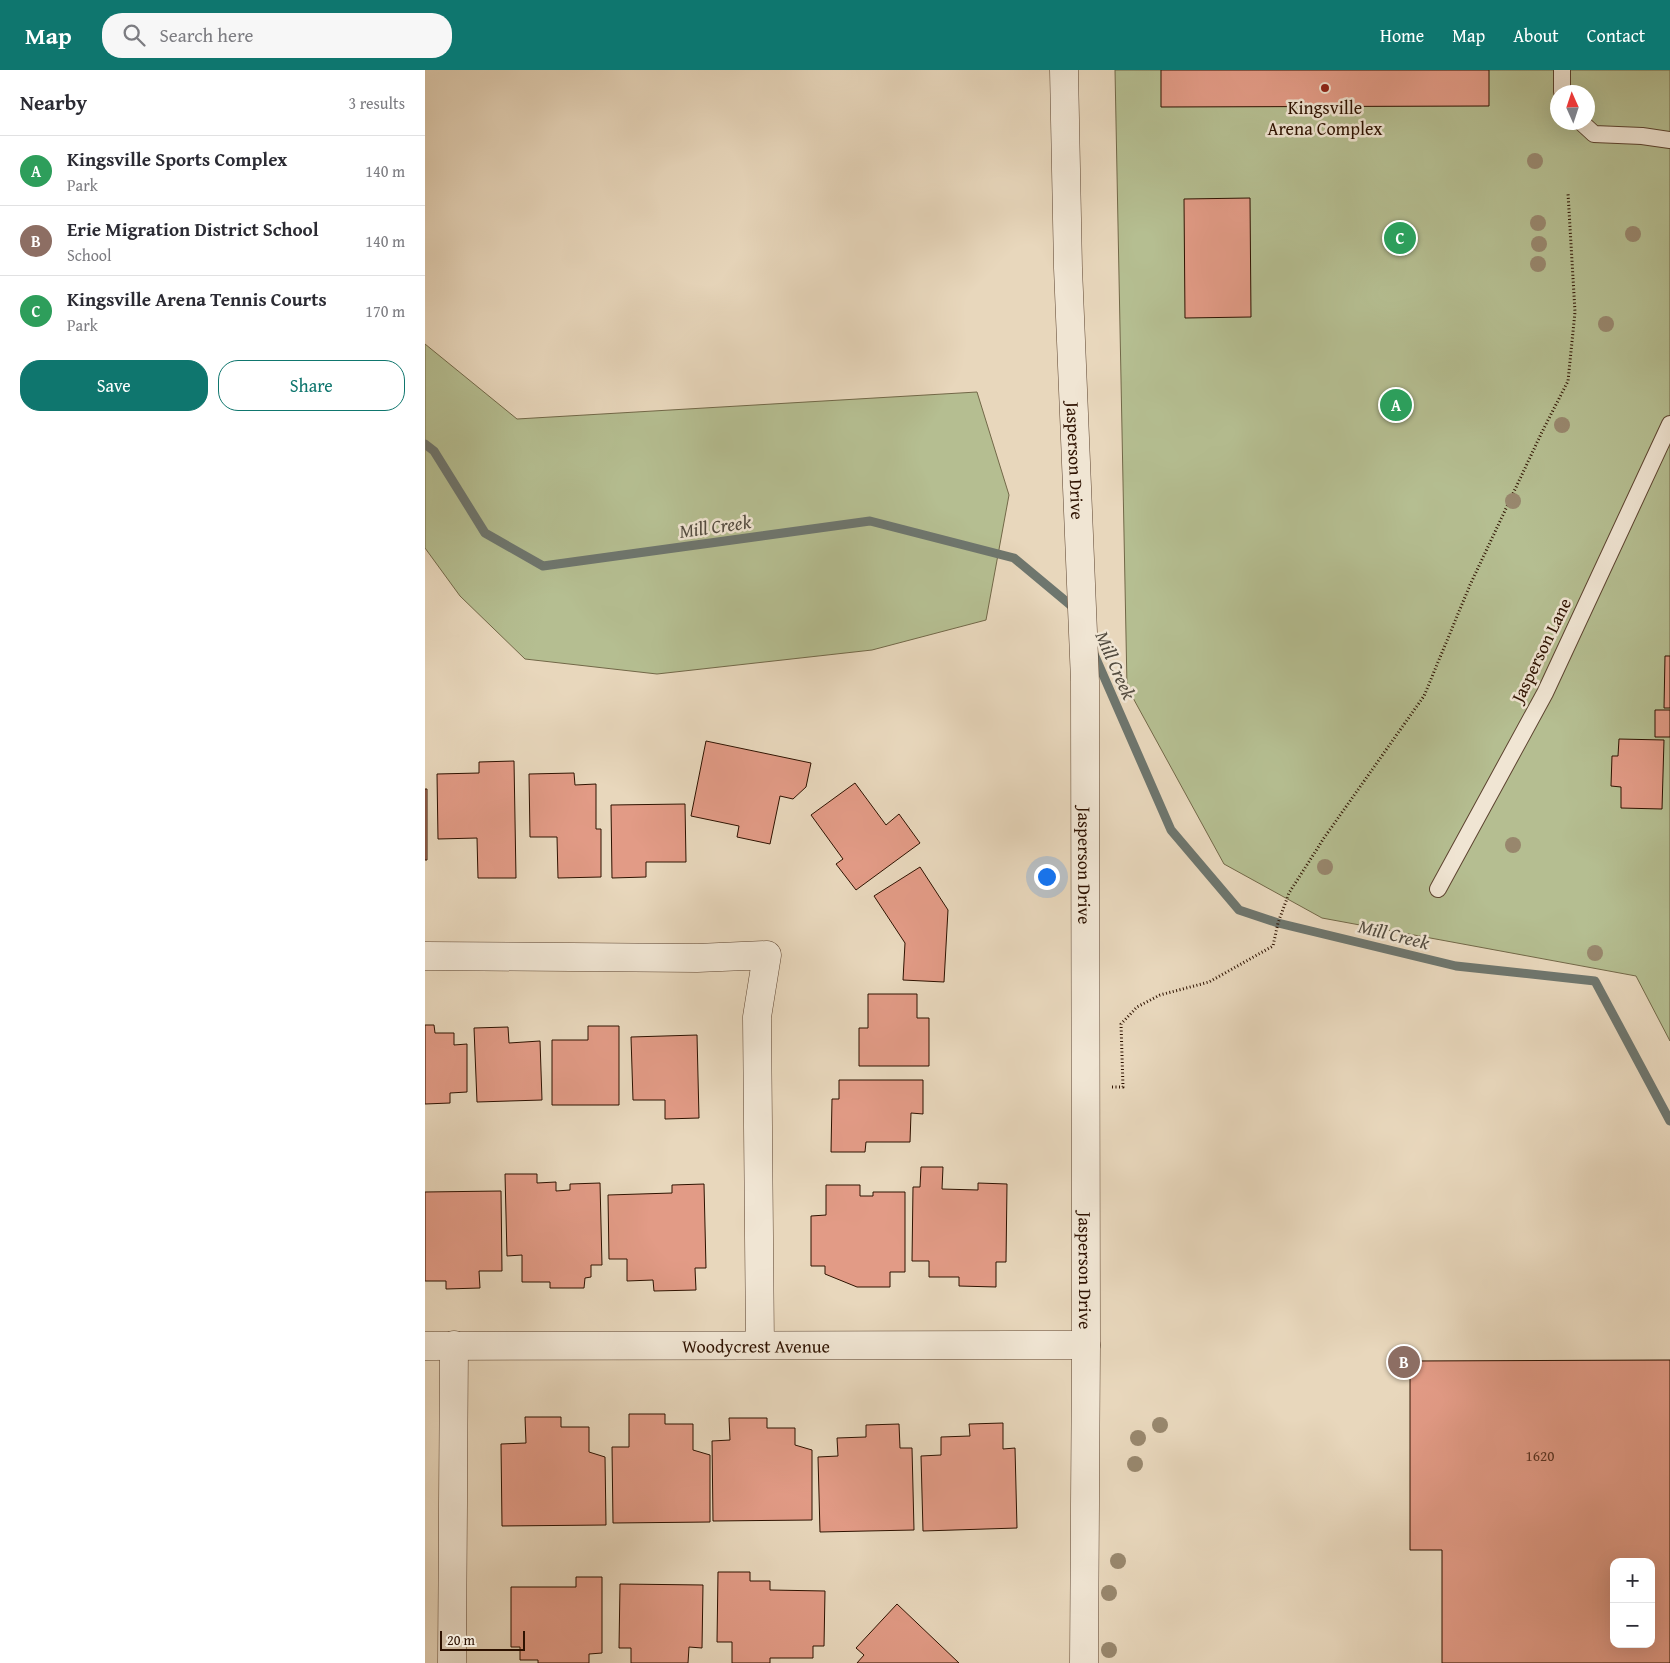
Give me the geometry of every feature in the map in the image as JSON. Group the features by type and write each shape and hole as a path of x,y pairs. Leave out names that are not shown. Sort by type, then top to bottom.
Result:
{"street":[{"name":"Jasperson Drive","path":"1064,70 1068,268 1085,668 1087,1345 1085,1663"},
{"path":"425,956 697,958 767,955 757,1017 759,1345"},
{"name":"Woodycrest Avenue","path":"425,1346 1087,1345"},
{"path":"453,1663 454,1346"}],"lane":[{"path":"1562,70 1562,85"},
{"path":"1590,130 1594,134 1642,136 1670,140"},
{"name":"Jasperson Lane","path":"1438,889 1545,693 1670,424"}],"path":[{"path":"1086,1087 1123,1087 1121,1024 1137,1007 1160,995 1209,982 1273,946 1278,923 1289,893 1324,838 1424,696 1470,585 1541,432 1568,381 1575,312 1569,192"}],"green space":[{"path":"1115,70 1670,70 1670,1041 1636,976 1322,918 1224,864 1127,687"},
{"path":"425,344 517,419 977,392 1009,495 986,620 872,650 657,674 525,659 460,596 425,548"}],"building":[{"name":"Kingsville Arena Complex","path":"1161,70 1489,70 1489,106 1161,107"},
{"path":"1250,198 1251,317 1185,318 1184,199"},
{"path":"1665,656 1670,656 1670,708 1664,708"},
{"path":"1655,710 1670,710 1670,737 1655,737"},
{"path":"1619,739 1664,740 1662,809 1621,808 1621,787 1611,786 1612,756 1618,756"},
{"path":"706,741 811,763 806,787 793,799 780,796 770,844 737,837 739,826 691,816"},
{"path":"514,761 516,878 478,878 477,838 438,839 437,774 479,773 479,762"},
{"path":"574,773 575,785 596,784 596,829 601,829 601,877 558,878 557,837 530,837 529,774"},
{"path":"855,783 886,825 899,814 920,843 856,890 836,864 843,859 811,815"},
{"path":"425,789 427,789 427,860 425,860"},
{"path":"685,804 686,862 646,862 646,877 612,878 611,805"},
{"path":"920,867 948,910 944,982 903,980 905,943 874,896"},
{"path":"868,994 917,994 917,1018 929,1018 929,1066 859,1066 859,1028 868,1028"},
{"path":"425,1025 434,1025 435,1033 454,1033 454,1045 467,1044 467,1092 450,1093 450,1103 425,1104"},
{"path":"588,1026 619,1026 619,1105 552,1105 552,1040 588,1040"},
{"path":"508,1027 509,1043 540,1041 542,1100 477,1102 474,1028"},
{"path":"697,1035 699,1118 665,1119 665,1100 633,1100 631,1037"},
{"path":"839,1080 923,1080 923,1114 911,1113 910,1142 866,1142 865,1152 831,1152 832,1099 839,1099"},
{"path":"921,1167 943,1167 942,1189 978,1190 978,1183 1007,1184 1006,1262 996,1262 996,1287 959,1286 959,1277 929,1277 929,1261 912,1261 913,1187 920,1187"},
{"path":"505,1174 537,1174 537,1183 556,1182 556,1191 570,1190 570,1184 600,1183 602,1265 591,1265 591,1277 585,1278 584,1288 550,1288 550,1282 522,1282 522,1255 507,1256"},
{"path":"704,1184 706,1268 695,1268 696,1290 654,1291 653,1280 627,1281 627,1259 609,1259 608,1195 672,1193 672,1185"},
{"path":"826,1185 860,1185 860,1196 873,1196 873,1192 905,1192 905,1272 890,1272 890,1287 857,1287 825,1274 825,1266 811,1266 811,1216 826,1215"},
{"path":"501,1191 502,1271 479,1271 480,1288 446,1289 446,1281 425,1281 425,1192"},
{"path":"1670,1360 1670,1663 1442,1663 1442,1550 1410,1550 1410,1361"},
{"path":"629,1414 665,1414 665,1424 693,1424 693,1450 710,1455 710,1522 613,1523 612,1447 629,1447"},
{"path":"525,1417 561,1417 561,1427 589,1427 589,1452 605,1457 606,1525 502,1526 501,1444 526,1443"},
{"path":"729,1418 767,1418 767,1428 795,1428 795,1445 812,1450 812,1520 713,1521 712,1441 730,1440"},
{"path":"1003,1423 1003,1449 1015,1448 1017,1528 923,1531 921,1456 941,1455 941,1437 970,1436 969,1424"},
{"path":"899,1424 900,1448 912,1448 914,1530 820,1532 818,1457 838,1456 837,1438 866,1437 866,1425"},
{"path":"718,1572 750,1572 750,1581 770,1581 770,1590 825,1591 824,1646 813,1646 813,1658 770,1658 770,1663 732,1663 732,1642 717,1642"},
{"path":"576,1577 602,1577 602,1653 589,1654 589,1663 538,1663 538,1660 520,1660 520,1647 511,1647 511,1587 576,1587"},
{"path":"620,1584 703,1585 702,1648 689,1647 688,1663 631,1663 631,1648 619,1648"},
{"path":"897,1604 959,1663 857,1663 864,1655 856,1648"}],"waterway":[{"name":"Mill Creek","path":"425,444 434,451 485,533 543,566 870,521 1014,558 1074,608 1075,613"},
{"name":"Mill Creek","path":"1094,654 1171,830 1239,910 1278,923 1456,966 1595,981 1670,1121"}],"place":[{"name":"Kingsville Arena Complex","path":"1325,88"},
{"name":"Kingsville Arena Tennis Courts","path":"1400,238"},
{"name":"Kingsville Sports Complex","path":"1396,405"},
{"name":"Erie Migration District School","path":"1404,1362"}]}
